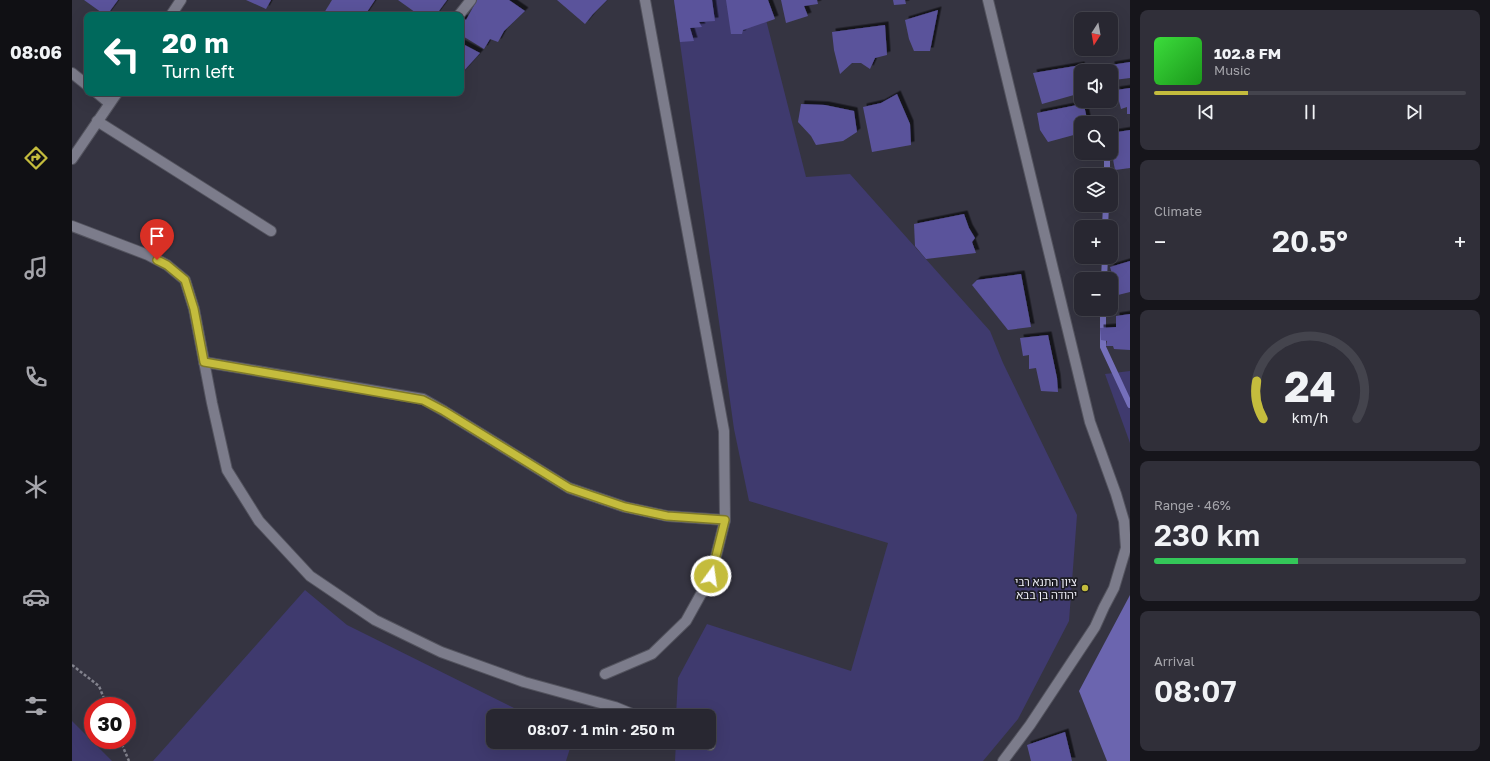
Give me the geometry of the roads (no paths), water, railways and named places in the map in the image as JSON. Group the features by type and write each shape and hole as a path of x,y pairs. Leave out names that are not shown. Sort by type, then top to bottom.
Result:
{"street":[{"path":"173,12 181,0"},
{"path":"461,12 471,0"},
{"path":"605,674 652,654 686,621 711,576 725,520 724,431 645,0"},
{"path":"988,0 1090,422 1116,494 1124,521 1126,548 1114,588 1096,627 1030,725 1003,761"},
{"path":"72,73 84,83"},
{"path":"101,96 109,103"},
{"path":"72,159 115,96"},
{"path":"97,121 271,231"},
{"path":"72,226 148,255 167,265 185,280 194,309 212,403 227,470 259,522 310,576 375,620 441,652 524,682 620,709"},
{"path":"204,362 423,400 444,411 569,488 625,507 667,516 725,520"}],"waterway":[{"path":"1107,160 1107,168"},
{"path":"1105,220 1106,212"},
{"path":"1104,272 1105,264"},
{"path":"1103,316 1103,347 1130,405"}],"place":[{"name":"ציון התנא רבי יהודה בן בבא","path":"1085,588"}]}
